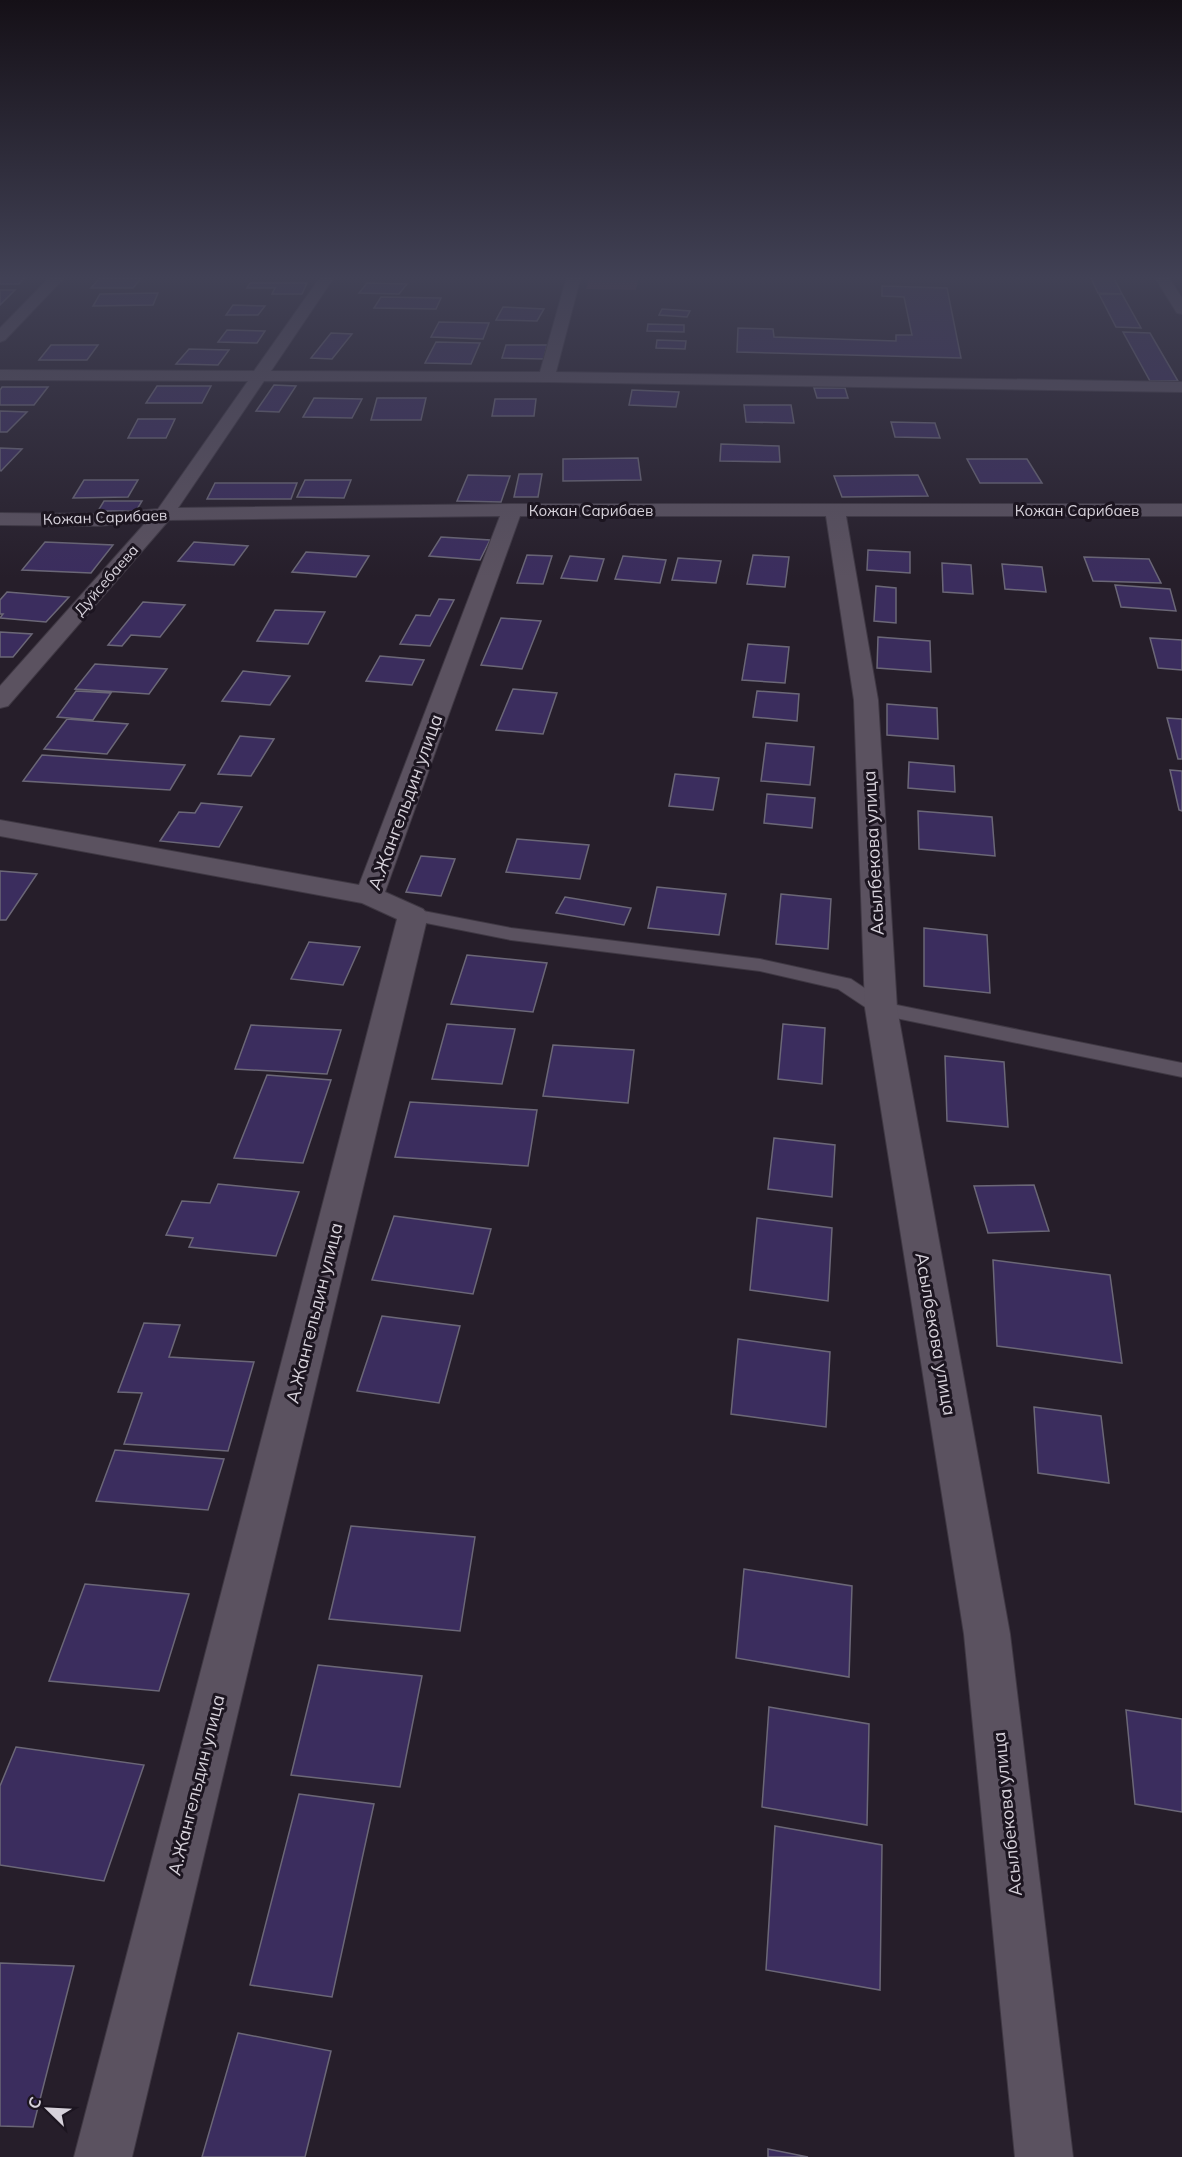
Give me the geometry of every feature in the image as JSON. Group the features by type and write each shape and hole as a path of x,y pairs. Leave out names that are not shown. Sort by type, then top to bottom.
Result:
{"street":[{"name":"Дуйсебаева","path":"0,701 164,514 258,377"},
{"path":"586,377 1182,387"},
{"name":"Кожан Сарибаев","path":"0,519 99,520 164,514 512,510 1182,510"},
{"name":"А.Жангельдин улица","path":"103,2157 413,915 369,896 512,510"},
{"name":"Асылбекова улица","path":"835,511 866,700 881,1008 987,1634 1044,2157"},
{"path":"0,828 369,896"}],"lane":[{"path":"413,915 511,934 760,965 844,984 881,1008 1182,1070"}],"building":[{"path":"1148,377 1175,377 1178,381 1150,381"},
{"path":"274,385 296,386 279,412 256,411"},
{"path":"157,386 211,386 202,403 146,403"},
{"path":"2,387 48,387 34,405 0,405"},
{"path":"814,388 845,388 848,398 817,398"},
{"path":"632,390 679,392 676,407 629,405"},
{"path":"314,398 362,399 352,418 303,417"},
{"path":"377,398 426,398 421,420 371,420"},
{"path":"495,399 536,399 534,416 492,416"},
{"path":"744,405 791,405 794,423 746,422"},
{"path":"0,411 27,412 7,432 0,432"},
{"path":"138,419 175,419 166,438 128,438"},
{"path":"891,422 935,423 940,438 895,437"},
{"path":"721,444 779,446 780,462 720,461"},
{"path":"0,448 22,449 1,471 0,470"},
{"path":"638,458 641,480 563,481 563,459"},
{"path":"967,459 1027,459 1042,483 980,483"},
{"path":"519,474 542,474 538,497 514,497"},
{"path":"468,475 510,476 501,502 457,501"},
{"path":"918,475 928,496 842,497 834,476"},
{"path":"84,480 138,480 128,497 73,498"},
{"path":"305,480 351,480 344,498 297,497"},
{"path":"215,483 297,483 291,499 207,499"},
{"path":"104,501 142,501 136,511 98,511"},
{"path":"441,537 490,540 480,560 429,556"},
{"path":"45,542 113,545 91,573 22,570"},
{"path":"194,542 248,546 234,565 178,561"},
{"path":"868,550 910,552 910,573 867,570"},
{"path":"306,552 369,556 356,577 292,572"},
{"path":"527,555 552,556 543,584 517,583"},
{"path":"753,555 789,557 785,587 747,584"},
{"path":"570,556 604,559 597,581 561,578"},
{"path":"623,556 666,560 660,583 615,579"},
{"path":"1084,557 1149,559 1161,583 1093,581"},
{"path":"678,558 721,561 716,583 672,580"},
{"path":"942,563 971,565 973,594 943,592"},
{"path":"1002,564 1042,567 1046,592 1005,589"},
{"path":"1115,585 1170,589 1176,611 1121,607"},
{"path":"876,586 896,588 896,623 874,621"},
{"path":"7,592 69,597 46,622 0,618 3,614 0,614 0,600"},
{"path":"439,599 454,600 430,646 400,644 416,615 430,616"},
{"path":"143,602 185,605 160,637 131,635 122,646 108,645"},
{"path":"275,610 325,612 308,644 257,641"},
{"path":"501,618 541,621 522,669 481,665"},
{"path":"0,632 32,634 13,657 0,657"},
{"path":"878,637 930,641 931,672 877,668"},
{"path":"1150,638 1182,640 1182,670 1158,668"},
{"path":"748,644 789,647 785,683 742,680"},
{"path":"380,656 424,660 412,685 366,681"},
{"path":"95,664 167,669 149,694 75,689"},
{"path":"243,671 290,676 270,705 222,701"},
{"path":"513,689 557,693 543,734 496,730"},
{"path":"76,691 111,693 93,720 57,717"},
{"path":"757,691 799,694 797,721 753,717"},
{"path":"887,704 937,708 938,739 887,735"},
{"path":"1167,718 1182,719 1182,759 1178,759"},
{"path":"67,719 128,724 107,754 44,749"},
{"path":"240,736 274,739 251,776 218,774"},
{"path":"766,743 814,747 810,785 761,781"},
{"path":"42,755 185,765 170,790 23,781"},
{"path":"909,762 954,766 955,792 908,788"},
{"path":"1170,770 1182,771 1182,811 1179,810"},
{"path":"675,774 719,778 713,810 669,806"},
{"path":"767,794 815,798 812,828 764,823"},
{"path":"201,803 242,807 219,847 160,841 179,812 195,813"},
{"path":"918,811 992,817 995,856 919,849"},
{"path":"517,839 589,845 580,879 506,872"},
{"path":"421,856 455,859 441,896 406,892"},
{"path":"0,871 37,874 6,920 0,920"},
{"path":"657,887 726,894 719,935 648,928"},
{"path":"781,894 831,899 828,949 776,944"},
{"path":"565,897 631,908 624,925 556,913"},
{"path":"924,928 987,935 990,993 924,986"},
{"path":"309,942 360,947 343,985 291,979"},
{"path":"467,955 547,963 533,1012 451,1004"},
{"path":"447,1024 515,1029 502,1084 432,1079"},
{"path":"783,1024 825,1028 822,1084 778,1079"},
{"path":"251,1025 341,1030 327,1074 235,1069"},
{"path":"553,1045 634,1050 628,1103 543,1096"},
{"path":"945,1056 1004,1062 1008,1127 947,1121"},
{"path":"267,1075 331,1080 303,1163 234,1158"},
{"path":"410,1102 537,1110 528,1166 395,1157"},
{"path":"774,1138 835,1145 832,1197 768,1189"},
{"path":"218,1184 299,1192 276,1256 189,1247 193,1238 166,1235 182,1201 210,1203"},
{"path":"1034,1185 1049,1231 988,1233 974,1186"},
{"path":"394,1216 491,1229 473,1294 372,1280"},
{"path":"757,1218 832,1228 828,1301 750,1290"},
{"path":"993,1260 1110,1275 1122,1363 997,1346"},
{"path":"382,1316 460,1326 439,1403 357,1391"},
{"path":"144,1323 180,1325 169,1357 254,1362 228,1451 124,1444 142,1393 118,1392"},
{"path":"738,1339 830,1352 826,1427 731,1414"},
{"path":"1034,1407 1101,1416 1109,1483 1038,1473"},
{"path":"115,1450 224,1459 208,1510 96,1501"},
{"path":"351,1526 475,1537 460,1631 329,1619"},
{"path":"744,1569 852,1586 849,1677 736,1658"},
{"path":"85,1584 189,1594 159,1691 49,1681"},
{"path":"318,1665 422,1676 400,1787 291,1775"},
{"path":"769,1707 869,1724 867,1825 762,1807"},
{"path":"1126,1710 1182,1719 1182,1812 1135,1804"},
{"path":"16,1747 144,1765 104,1881 0,1865 0,1786"},
{"path":"299,1794 374,1804 332,1997 250,1985"},
{"path":"775,1826 882,1845 880,1990 766,1970"},
{"path":"0,1963 74,1966 33,2127 0,2126"},
{"path":"238,2033 331,2051 305,2157 202,2157"},
{"path":"768,2149 808,2157 768,2157"}]}
